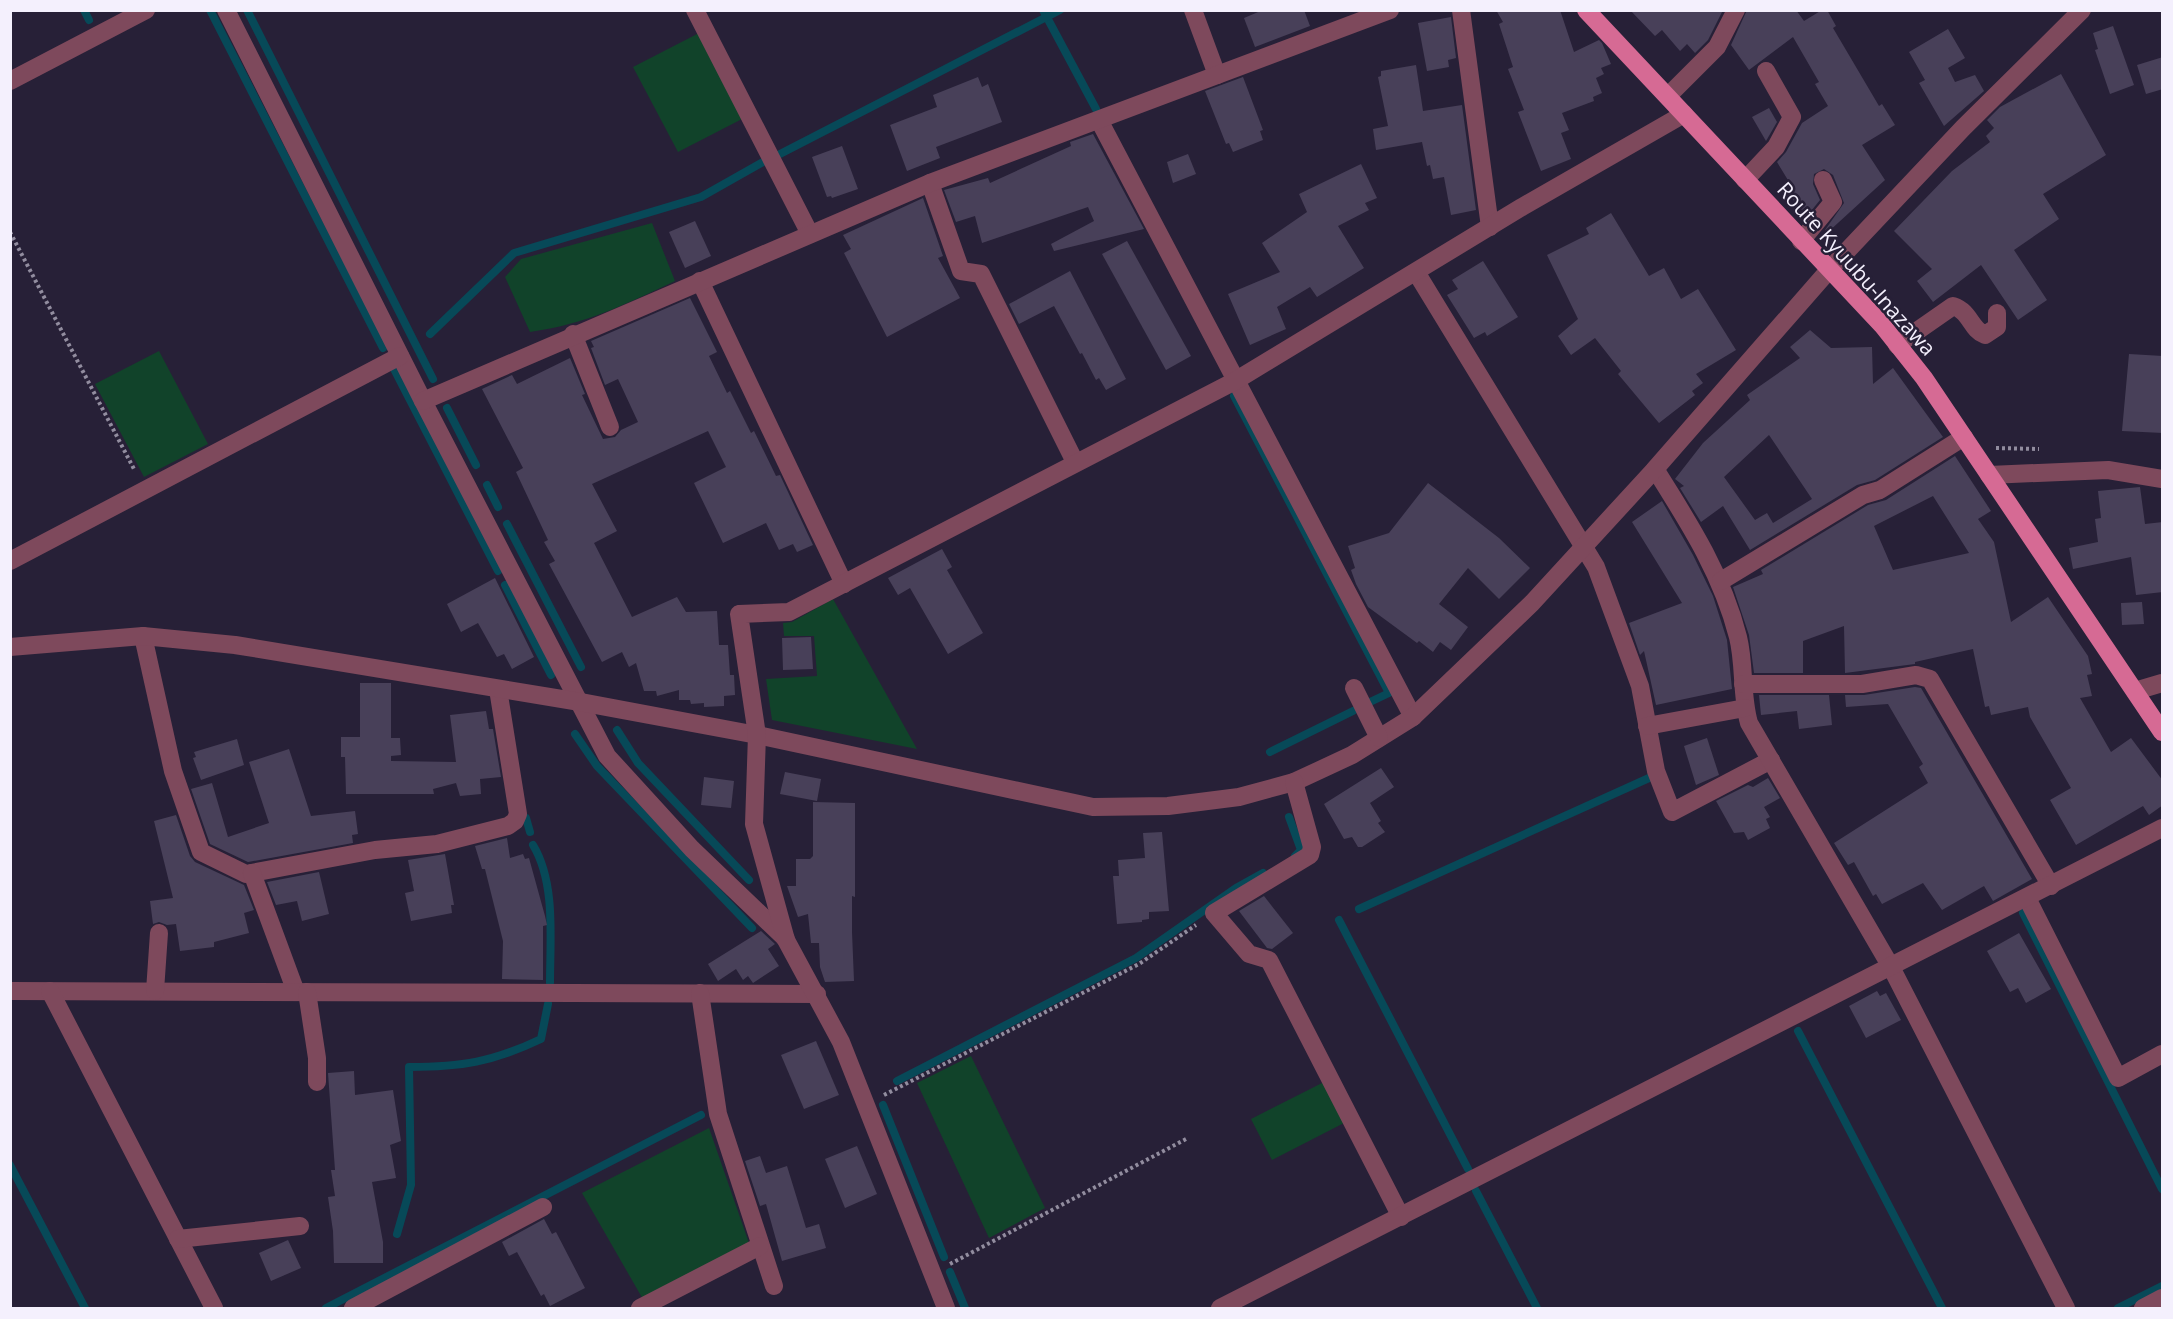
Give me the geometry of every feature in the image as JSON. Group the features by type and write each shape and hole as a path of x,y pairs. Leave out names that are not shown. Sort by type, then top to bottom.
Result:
{"main road":[{"name":"Route Kyuubu-Inazawa","path":"1586,10 1882,325 1898,345 1964,437 2163,732"}],"street":[{"path":"10,81 146,10"},
{"path":"226,10 423,401 608,756 692,849 786,940"},
{"path":"695,10 810,234"},
{"path":"1193,10 1217,75"},
{"path":"423,401 573,334 930,183 1390,10"},
{"path":"1461,10 1490,226"},
{"path":"1668,96 1717,47 1736,10"},
{"path":"10,647 143,636 235,645 580,702 757,735 1093,807 1168,806 1227,799 1294,782 1352,755 1413,717 1532,603 1655,469 1828,270 1963,128 2080,11"},
{"path":"1745,180 1776,147 1792,117 1766,71"},
{"path":"945,1308 841,1042 786,940 754,824 757,735 739,614 789,612 1235,381 1490,226 1684,114"},
{"path":"1099,120 1413,717"},
{"path":"1801,241 1833,202 1823,180"},
{"path":"930,183 961,271 981,274 1075,462"},
{"path":"1416,272 1596,567 1640,686 1656,771 1672,812 1771,760"},
{"path":"700,281 844,584"},
{"path":"1898,345 1953,306 1964,309 1979,332 1985,334 1997,327 1997,313"},
{"path":"573,334 610,428"},
{"path":"10,561 400,356"},
{"path":"1720,581 1863,495 1880,490 1964,437"},
{"path":"1655,469 1700,540 1720,581 1739,639 1745,708 1749,723 1891,967 2066,1308"},
{"path":"1989,475 2108,470 2163,479"},
{"path":"143,636 173,771 201,852 246,874 375,850 437,844 508,826 515,821 518,814 498,689"},
{"path":"1743,684 1862,684 1916,675 1930,679 2051,886"},
{"path":"2135,692 2163,683"},
{"path":"1354,688 1379,738"},
{"path":"1647,726 1745,708"},
{"path":"1294,782 1312,847 1310,855 1214,913 1249,954 1269,960 1401,1217"},
{"path":"1220,1308 2163,828"},
{"path":"252,873 302,992 318,1058 316,1082"},
{"path":"2027,898 2118,1078 2163,1054"},
{"path":"155,991 159,933"},
{"path":"10,991 817,994"},
{"path":"50,991 214,1308"},
{"path":"700,993 718,1114 774,1286"},
{"path":"353,1308 465,1251 543,1207"},
{"path":"178,1239 300,1226"},
{"path":"640,1308 760,1246"},
{"path":"2143,1308 2163,1298"}],"path":[{"path":"10,232 145,490"},
{"path":"866,1104 1139,964 1214,913"},
{"path":"931,1271 963,1259 1188,1138"}],"green space":[{"path":"699,33 744,118 678,152 633,67"},
{"path":"652,223 675,281 587,319 530,332 505,277 521,259"},
{"path":"159,351 208,444 144,477 95,384"},
{"path":"833,599 917,749 772,720 766,679 817,676 814,636 784,636 783,623 792,622"},
{"path":"971,1056 1045,1208 989,1238 917,1083"},
{"path":"1326,1081 1346,1122 1272,1160 1251,1119"},
{"path":"709,1128 750,1246 644,1301 582,1193"}],"building":[{"path":"1263,10 1304,10 1310,26 1255,47 1244,18"},
{"path":"1496,10 1560,10 1574,52 1599,40 1611,64 1601,68 1604,74 1596,78 1602,93 1593,97 1594,101 1562,113 1569,130 1561,133 1571,159 1541,171 1518,112 1524,110 1508,69 1513,67 1499,24 1503,22"},
{"path":"1630,10 1723,10 1708,40 1695,53 1687,44 1680,51 1662,30 1655,36"},
{"path":"1747,10 1796,10 1804,21 1822,10 1827,10 1836,26 1833,28 1879,106 1882,104 1895,125 1862,145 1885,180 1827,233 1825,230 1844,203 1833,175 1824,169 1814,174 1813,184 1820,200 1807,216 1789,195 1794,190 1777,162 1786,152 1802,123 1828,106 1815,84 1819,82 1793,37 1749,70 1731,45"},
{"path":"1451,17 1456,58 1448,60 1449,67 1427,71 1418,23"},
{"path":"2113,26 2134,85 2110,94 2095,50 2098,49 2093,33"},
{"path":"1948,29 1965,58 1948,68 1955,82 1975,75 1984,91 1944,126 1919,83 1925,80 1909,52"},
{"path":"2163,57 2163,89 2146,94 2137,65"},
{"path":"1416,65 1423,111 1462,105 1476,210 1451,215 1444,177 1433,179 1430,165 1427,166 1422,142 1376,150 1373,129 1388,126 1378,77 1381,76 1381,71"},
{"path":"2061,74 2106,155 2043,194 2059,219 2014,250 2047,300 2018,320 1981,265 1933,302 1917,281 1932,269 1894,231 1952,171 1990,142 1986,136 1994,128 1987,120 2000,107"},
{"path":"978,77 982,87 988,84 1002,122 936,147 940,158 907,171 890,125 937,107 933,95"},
{"path":"1243,77 1263,130 1260,131 1263,140 1233,152 1229,143 1226,144 1205,91"},
{"path":"1769,108 1777,122 1766,141 1752,117"},
{"path":"1093,134 1144,229 1054,251 1051,244 1094,221 1088,207 982,243 975,216 956,222 944,190 988,178 990,183 1071,146 1070,142"},
{"path":"842,146 858,189 832,198 827,197 812,157"},
{"path":"1188,154 1196,174 1173,183 1167,162"},
{"path":"1361,164 1377,198 1365,203 1369,210 1338,226 1364,268 1317,297 1310,287 1277,307 1286,329 1250,345 1228,294 1280,272 1262,243 1307,212 1299,194"},
{"path":"923,198 943,256 938,258 960,298 887,337 844,253 851,249 843,235"},
{"path":"1611,213 1649,276 1664,268 1681,299 1698,289 1736,350 1696,374 1703,383 1692,391 1695,395 1659,423 1618,374 1621,371 1595,338 1571,355 1558,336 1578,319 1547,255 1589,234 1586,228"},
{"path":"695,221 711,256 685,268 669,232"},
{"path":"1127,241 1191,356 1166,370 1102,254"},
{"path":"1483,261 1518,317 1487,336 1485,332 1474,338 1447,295 1458,289 1452,280"},
{"path":"1070,271 1126,379 1106,390 1099,378 1096,380 1054,306 1019,324 1009,304"},
{"path":"690,298 717,352 709,356 727,393 730,391 751,433 754,431 776,476 780,475 813,545 797,552 793,544 779,550 766,523 723,543 694,483 726,467 708,431 592,484 617,531 594,543 632,617 677,597 686,612 717,611 719,645 728,645 730,675 734,675 735,695 724,696 724,706 704,707 704,703 691,704 690,700 679,700 679,690 657,696 656,691 644,691 636,663 629,667 622,652 602,662 549,564 555,561 544,542 548,540 516,472 523,468 482,389 512,375 517,384 570,358 585,394 582,395 603,439 615,437 621,430 638,422 618,379 605,385 591,348 594,347 591,341"},
{"path":"1810,330 1831,348 1872,347 1873,384 1893,368 1943,437 1875,480 1857,485 1750,550 1723,506 1701,522 1680,488 1684,486 1675,479 1703,443 1750,400 1747,395 1800,358 1790,347","holes":["1769,435 1812,499 1773,523 1767,513 1755,520 1724,477"]},
{"path":"2129,354 2163,356 2163,433 2122,431"},
{"path":"1955,456 1991,511 1978,519 1994,542 2011,622 2048,597 2088,656 2092,674 2087,675 2092,696 2080,698 2111,752 2131,738 2163,781 2163,805 2149,815 2143,806 2076,845 2050,800 2071,788 2030,717 2028,707 1991,715 1989,706 1985,707 1973,649 1915,662 1915,664 1845,673 1844,626 1803,641 1803,673 1754,673 1749,635 1733,587 1763,574 1761,570 1868,505 1886,500","holes":["1933,496 1969,553 1893,570 1874,526"]},
{"path":"1428,483 1499,538 1530,568 1499,599 1468,568 1439,604 1468,627 1451,650 1440,642 1433,652 1368,607 1351,570 1355,568 1348,546 1389,533"},
{"path":"2140,487 2145,524 2163,522 2163,592 2136,595 2131,557 2073,569 2069,548 2098,542 2095,519 2101,518 2098,491"},
{"path":"1662,501 1713,596 1727,640 1732,689 1656,705 1644,651 1640,655 1629,623 1682,603 1632,522"},
{"path":"942,549 952,567 947,570 983,633 948,654 910,588 898,595 888,578"},
{"path":"495,578 534,657 512,669 504,654 497,657 478,623 461,632 447,604"},
{"path":"2142,602 2144,624 2122,625 2121,603"},
{"path":"811,637 813,669 783,670 782,638"},
{"path":"360,683 391,683 391,738 400,738 401,755 391,756 391,761 456,762 450,715 486,711 489,729 493,729 501,777 480,779 481,794 460,796 456,783 433,789 434,794 346,794 345,757 341,757 341,737 360,737"},
{"path":"1921,688 2032,879 1993,901 1984,886 1942,910 1923,883 1882,904 1876,894 1873,896 1854,862 1848,865 1834,843 1928,783 1919,767 1923,764 1888,704 1846,707 1845,695 1864,695"},
{"path":"1759,695 1829,695 1832,725 1799,729 1797,711 1761,715"},
{"path":"1707,738 1719,775 1696,785 1684,746"},
{"path":"237,739 244,765 201,780 193,758 196,757 194,752"},
{"path":"289,749 311,816 355,811 358,834 352,835 353,843 248,862 210,844 191,789 212,783 228,837 269,823 249,762"},
{"path":"1381,768 1394,787 1370,803 1381,821 1378,823 1385,832 1362,847 1358,847 1352,837 1344,839 1324,804"},
{"path":"785,772 821,779 817,801 780,794"},
{"path":"704,777 734,781 731,808 701,805"},
{"path":"1768,778 1780,798 1764,807 1770,817 1766,819 1770,828 1748,840 1744,832 1734,833 1716,801 1748,785 1753,787"},
{"path":"813,802 855,803 855,897 852,896 854,981 825,982 820,967 819,943 811,943 808,914 798,917 787,886 796,886 796,859 810,859 813,856"},
{"path":"176,815 190,856 195,862 244,885 254,910 244,913 249,933 214,942 214,947 180,951 176,924 167,925 159,922 153,924 150,901 173,898 154,821"},
{"path":"1162,832 1169,911 1149,912 1149,919 1142,920 1142,922 1117,924 1113,876 1119,876 1118,860 1145,858 1143,833"},
{"path":"507,838 510,858 523,854 525,859 529,858 545,916 547,925 543,926 543,980 502,979 503,941 485,869 482,869 475,846"},
{"path":"445,854 454,905 451,905 452,913 411,921 405,893 414,891 408,860"},
{"path":"319,872 329,914 302,921 297,901 276,905 267,882"},
{"path":"1264,896 1293,933 1272,949 1267,948 1239,911"},
{"path":"761,931 775,944 768,949 779,966 753,983 748,976 743,980 736,969 718,981 708,964"},
{"path":"2019,933 2051,989 2026,1003 2018,988 2010,992 1987,951"},
{"path":"1877,991 1880,996 1886,993 1901,1020 1866,1038 1849,1006"},
{"path":"816,1041 839,1095 804,1109 781,1055"},
{"path":"354,1071 355,1095 393,1090 401,1141 390,1145 396,1178 372,1182 383,1242 383,1263 334,1263 333,1231 328,1197 335,1196 331,1170 335,1170 328,1073"},
{"path":"857,1146 877,1194 845,1208 825,1159"},
{"path":"760,1156 766,1173 787,1166 806,1228 819,1224 826,1248 782,1261 766,1204 760,1206 745,1161"},
{"path":"544,1219 552,1234 556,1232 585,1288 550,1306 544,1294 541,1296 517,1252 509,1256 502,1242"},
{"path":"288,1240 301,1268 271,1281 259,1253"}],"waterway":[{"path":"84,10 89,20"},
{"path":"210,10 383,348"},
{"path":"247,10 433,379"},
{"path":"1043,10 1096,109"},
{"path":"780,154 1060,10"},
{"path":"430,334 514,253 701,197 763,162"},
{"path":"394,369 498,571"},
{"path":"1234,396 1389,693 1370,702"},
{"path":"447,408 476,465"},
{"path":"487,485 498,507"},
{"path":"507,524 581,667"},
{"path":"505,585 551,675"},
{"path":"1270,752 1353,711"},
{"path":"617,730 638,763 749,880"},
{"path":"575,734 597,766 752,928"},
{"path":"1359,909 1649,778"},
{"path":"1289,817 1301,850 1295,856"},
{"path":"526,818 530,832"},
{"path":"533,845 545,876 548,894 551,930 550,983"},
{"path":"897,1081 1136,958 1236,888 1263,873"},
{"path":"2023,913 2162,1189"},
{"path":"1339,920 1468,1169"},
{"path":"397,1234 411,1185 409,1067 476,1062 524,1047 541,1039 548,1004"},
{"path":"1798,1031 1942,1308"},
{"path":"883,1105 944,1257"},
{"path":"326,1308 701,1115"},
{"path":"10,1165 85,1308"},
{"path":"1476,1191 1537,1308"},
{"path":"950,1272 965,1308"},
{"path":"2118,1308 2162,1286"}]}
